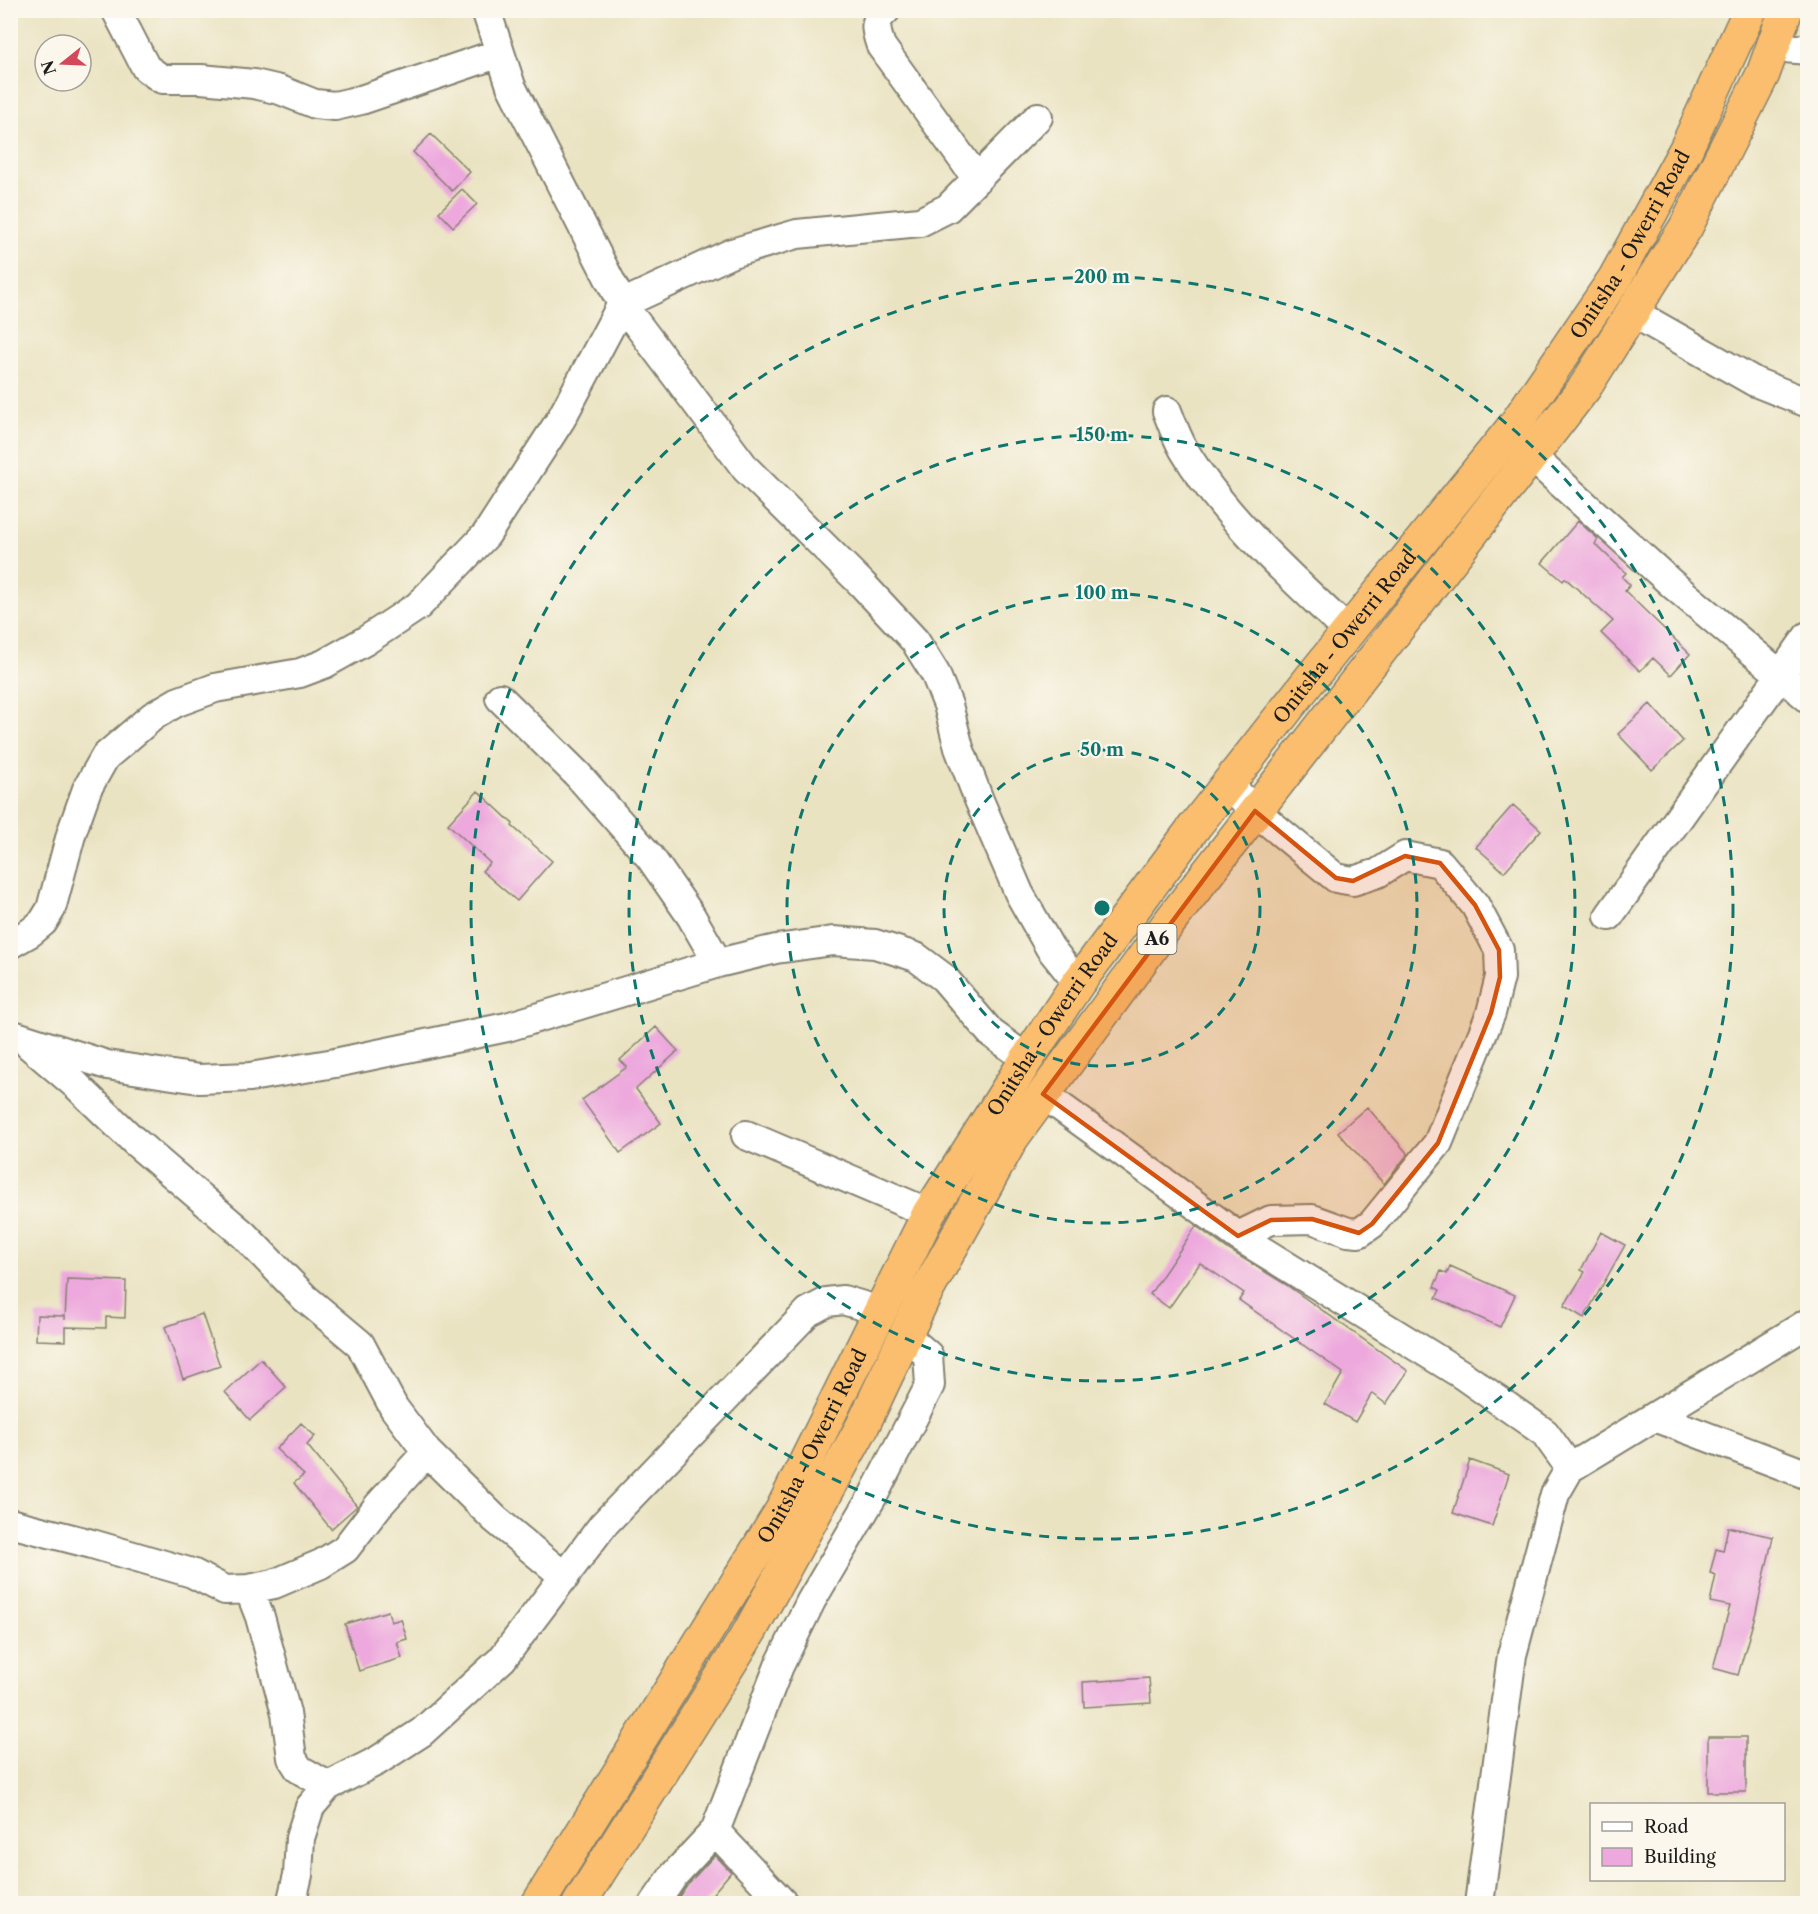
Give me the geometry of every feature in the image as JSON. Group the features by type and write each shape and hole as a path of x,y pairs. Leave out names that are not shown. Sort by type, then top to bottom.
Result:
{"highway":[{"name":"Onitsha - Owerri Road","path":"538,1904 782,1510 929,1213 1027,1059 1078,983 1228,784 1515,424 1615,278 1686,149 1750,10"},
{"name":"Onitsha - Owerri Road","path":"579,1904 750,1631 862,1427 924,1296 1012,1138 1168,924 1585,387 1686,227 1763,74 1786,10"}],"street":[{"path":"116,10 146,68 162,79 201,79 254,84 280,90 315,104 335,106 361,100 500,53"},
{"path":"486,10 511,86 622,304 746,469 862,584 915,641 935,674 948,705 959,748 1019,893 1050,948 1078,983"},
{"path":"886,10 878,16 875,29 881,46 977,179"},
{"path":"1773,47 1808,50"},
{"path":"10,944 43,922 51,909 72,831 87,789 105,757 153,716 177,702 215,688 300,673 324,664 365,641 418,606 471,551 486,535 561,419 622,304 732,253 797,234 920,222 948,208 1038,117"},
{"path":"1632,312 1755,382 1808,402"},
{"path":"1167,411 1183,448 1212,490 1265,552 1348,631"},
{"path":"1531,456 1672,584 1808,698"},
{"path":"1609,916 1808,636"},
{"path":"500,698 578,775 650,857 692,916 718,963"},
{"path":"1228,784 1255,811 1336,878 1353,881 1378,873 1405,856 1440,863 1475,905 1499,950 1500,977 1491,1013 1438,1143 1372,1224 1359,1233 1348,1232 1312,1219 1271,1220 1238,1236"},
{"path":"16,1036 107,1065 199,1079 250,1077 336,1063 507,1028 718,963 776,949 833,941 875,944 916,957 944,978 992,1033 1027,1059"},
{"path":"16,1036 76,1085 133,1140 244,1235 304,1298 360,1344 394,1408 427,1452 495,1519 565,1577"},
{"path":"1043,1094 1238,1236 1461,1374 1536,1426 1545,1433 1570,1467"},
{"path":"746,1135 929,1213"},
{"path":"291,1904 298,1875 300,1838 310,1808 328,1785 377,1761 422,1732 502,1659 603,1525 808,1312 827,1302 843,1300 880,1311"},
{"path":"1479,1904 1512,1655 1555,1494 1570,1467 1808,1323"},
{"path":"654,1904 674,1875 715,1831 779,1666 811,1601 874,1494 930,1385 928,1355 905,1335"},
{"path":"1654,1417 1808,1475"},
{"path":"10,1523 192,1573 225,1590 249,1589 274,1584 321,1564 345,1549 378,1506 427,1452"},
{"path":"249,1589 260,1617 286,1713 291,1758 299,1769 328,1785"},
{"path":"715,1831 784,1904"}],"highlighted area":[{"path":"1255,811 1336,878 1353,881 1405,856 1440,863 1475,905 1499,950 1500,977 1491,1013 1438,1143 1372,1224 1359,1233 1312,1219 1271,1220 1238,1236 1043,1094"}],"building":[{"path":"431,134 470,172 452,191 413,152"},
{"path":"462,189 477,204 453,227 439,212"},
{"path":"1578,521 1598,539 1595,544 1626,573 1622,577 1630,585 1625,591 1690,654 1671,675 1653,658 1640,671 1601,633 1613,621 1565,578 1563,581 1542,563"},
{"path":"1650,704 1683,741 1652,770 1618,734"},
{"path":"478,791 513,824 512,826 552,861 517,901 482,871 490,863 448,824"},
{"path":"1513,805 1541,830 1504,872 1476,847"},
{"path":"656,1027 678,1051 636,1089 661,1123 620,1153 582,1100 627,1067 620,1060"},
{"path":"1367,1107 1408,1154 1384,1184 1338,1132"},
{"path":"1196,1226 1229,1250 1285,1284 1408,1371 1386,1404 1372,1393 1355,1422 1325,1404 1343,1373 1239,1300 1244,1293 1200,1263 1169,1308 1150,1294"},
{"path":"1601,1232 1625,1245 1584,1318 1564,1306 1585,1272 1581,1270"},
{"path":"1450,1266 1515,1295 1500,1327 1436,1298 1440,1290 1434,1287 1441,1271 1447,1274"},
{"path":"67,1279 126,1281 125,1318 106,1317 106,1328 65,1327 65,1341 36,1340 37,1315 65,1316 65,1320"},
{"path":"202,1314 220,1366 183,1379 165,1327"},
{"path":"261,1359 286,1387 250,1420 225,1392"},
{"path":"301,1423 315,1436 307,1445 357,1506 331,1529 294,1483 304,1475 276,1449"},
{"path":"1470,1460 1509,1474 1492,1526 1453,1513"},
{"path":"1728,1527 1773,1537 1756,1612 1738,1675 1713,1668 1730,1606 1710,1602 1716,1575 1710,1573 1716,1549 1723,1551"},
{"path":"388,1611 391,1622 401,1619 407,1639 397,1642 402,1658 359,1671 345,1624"},
{"path":"1149,1678 1151,1703 1084,1707 1083,1682"},
{"path":"1708,1737 1746,1737 1746,1792 1708,1792"},
{"path":"715,1855 731,1872 704,1904 674,1904 687,1885"}]}
